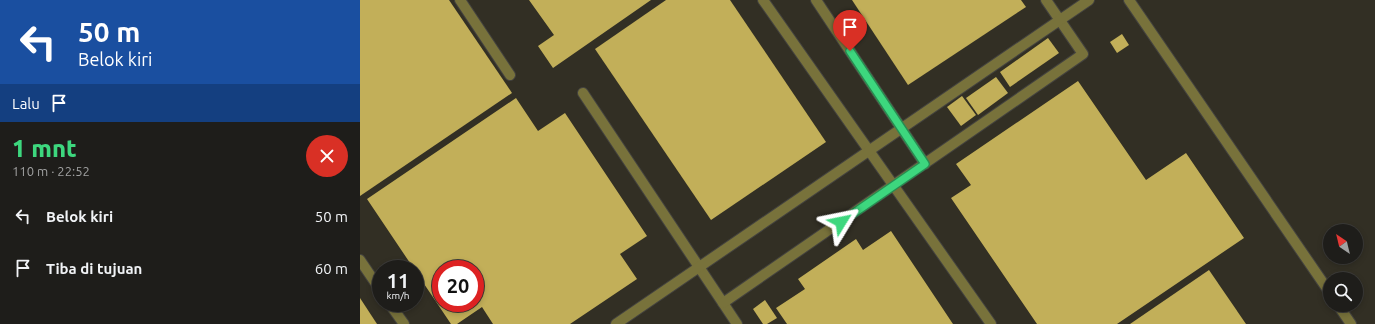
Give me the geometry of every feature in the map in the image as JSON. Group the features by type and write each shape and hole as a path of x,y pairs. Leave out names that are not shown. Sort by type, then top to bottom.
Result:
{"lane":[{"path":"460,0 510,74"},
{"path":"763,0 991,324"},
{"path":"816,0 925,164"},
{"path":"723,304 1083,54 1046,0"},
{"path":"616,324 1089,0"},
{"path":"1129,0 1323,283"},
{"path":"583,93 737,324"},
{"path":"360,260 372,278"},
{"path":"395,312 404,324"},
{"path":"1343,312 1351,324"}],"shaded area":[{"path":"360,0 1375,0 1375,324 360,324"}],"building":[{"path":"360,0 449,0 512,93 360,196"},
{"path":"529,0 651,0 553,68 538,46 554,35"},
{"path":"666,0 730,0 826,142 711,220 595,49"},
{"path":"852,0 1021,0 1026,7 908,85"},
{"path":"1122,34 1129,45 1117,53 1110,42"},
{"path":"1048,38 1059,53 1010,87 1000,72"},
{"path":"996,77 1008,93 978,115 966,98"},
{"path":"1078,81 1146,180 1186,153 1244,238 1117,324 1037,324 951,198 971,185 956,164"},
{"path":"962,96 976,115 961,126 947,107"},
{"path":"516,98 538,131 565,113 647,236 620,254 637,279 570,324 493,324 484,310 484,260 432,260 432,296 424,284 424,260 408,260 367,199"},
{"path":"891,231 953,324 787,324 776,308 805,289 798,279 856,239 863,250"},
{"path":"1209,270 1246,324 1130,324"},
{"path":"360,298 377,324 360,324"},
{"path":"765,300 777,318 767,324 763,324 753,309"},
{"path":"443,312 475,312 457,324 451,324"}],"route":[{"path":"841,222 925,164 850,51"}]}
